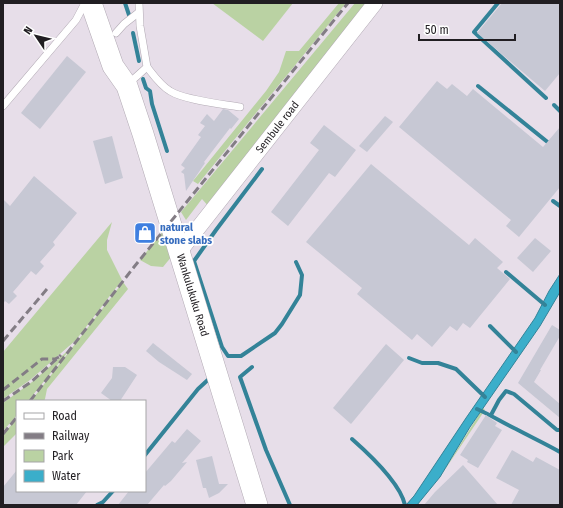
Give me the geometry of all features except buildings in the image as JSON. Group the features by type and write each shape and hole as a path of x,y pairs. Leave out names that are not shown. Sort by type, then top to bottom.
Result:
{"main road":[{"name":"Wankulukuku Road","path":"91,3 113,66 127,86"},
{"name":"Wankulukuku Road","path":"107,3 126,62 127,86 180,251 257,505"}],"street":[{"name":"Sembule road","path":"180,251 375,3"}],"lane":[{"path":"3,106 67,32 76,20 85,3"},
{"path":"138,3 142,46 148,67 160,83 170,91 180,96 240,107"},
{"path":"116,33 124,24 138,13"},
{"path":"127,86 148,67"}],"green space":[{"path":"212,3 293,3 263,41"},
{"path":"339,3 346,3 198,184 193,181 266,91 279,72 286,51 299,51"},
{"path":"355,3 368,3 210,208 202,199 186,220 181,212"},
{"path":"175,216 172,256 163,267 151,266 140,260"},
{"path":"112,222 107,240 107,250 122,280 76,340 30,380 3,399 3,352"},
{"path":"123,282 128,289 47,389 44,400 32,400"},
{"path":"72,347 29,400 16,400 16,416 3,431 3,403 32,382"},
{"path":"483,408 485,410 440,477"},
{"path":"16,419 16,434 3,447 3,435"}],"water":[{"path":"560,274 560,292 540,326 470,427 440,477 417,505 406,505 414,496 535,318"}],"waterway":[{"path":"125,3 129,15"},
{"path":"498,3 474,32 546,98"},
{"path":"133,33 139,61"},
{"path":"143,79 146,88 150,91 152,104 167,151"},
{"path":"478,86 550,144"},
{"path":"554,105 560,111"},
{"path":"262,169 194,261 222,347 228,356 241,356 275,333 282,324 300,295 302,275 296,262"},
{"path":"553,201 560,206"},
{"path":"506,272 545,305"},
{"path":"490,326 516,352"},
{"path":"409,358 422,363 438,363 456,369 485,397"},
{"path":"252,367 240,377 266,450 290,505"},
{"path":"146,454 198,389 211,377"},
{"path":"491,415 506,391 514,394 557,430 560,430"},
{"path":"477,409 560,452"},
{"path":"352,439 391,478 402,496 405,505"},
{"path":"97,505 103,502 112,492"}],"railway":[{"path":"31,400 134,267 348,3"},
{"path":"3,341 47,289"},
{"path":"3,401 31,382 61,355"},
{"path":"3,390 42,359 55,359 59,357"},
{"path":"3,434 16,418"}],"place":[{"name":"natural stone slabs","path":"145,233"}]}
